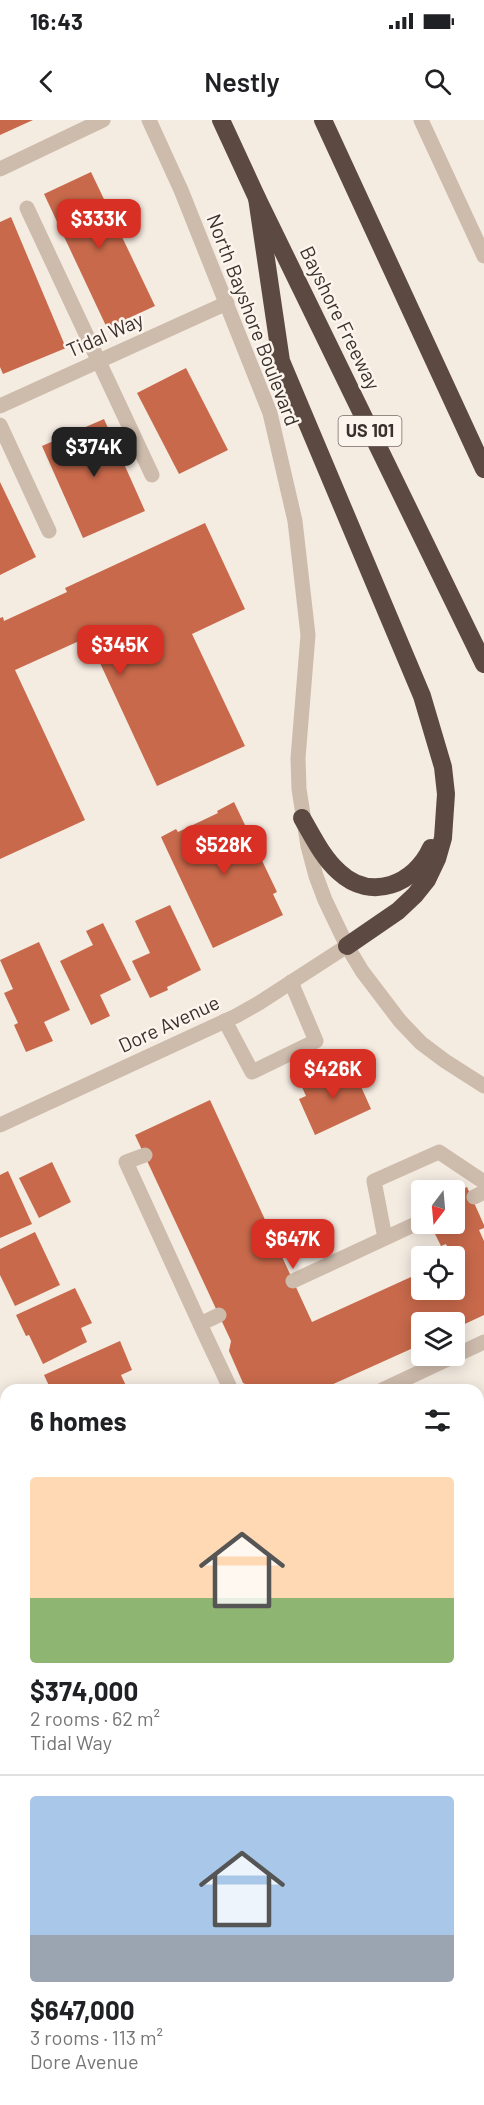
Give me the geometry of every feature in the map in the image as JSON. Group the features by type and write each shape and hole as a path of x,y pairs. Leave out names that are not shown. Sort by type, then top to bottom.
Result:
{"highway":[{"name":"Bayshore Freeway","path":"221,120 484,664"},
{"path":"323,120 484,469"},
{"path":"257,198 281,361 422,696 443,767 446,794 443,838 437,860 427,880 398,911 347,946"},
{"path":"302,818 324,856 340,874 359,884 380,887 399,883 416,872 428,856 436,836 442,809 443,767"}],"street":[{"path":"0,169 103,120"},
{"name":"North Bayshore Boulevard","path":"149,120 181,190 270,413 295,521 308,635 298,758 302,818 316,876 347,946 400,1021 421,1043 444,1061 484,1086"},
{"path":"421,120 484,256"},
{"path":"27,208 152,475"},
{"name":"Tidal Way","path":"0,406 227,303"},
{"path":"0,425 49,531"},
{"name":"Dore Avenue","path":"0,1125 259,1004 347,946"},
{"path":"225,1021 252,1072 316,1041 291,982"},
{"path":"385,1238 374,1181 439,1152 484,1182"},
{"path":"145,1155 126,1162 228,1384"},
{"path":"293,1281 411,1226"},
{"path":"200,1324 219,1316"},
{"path":"395,1384 484,1342"}],"building":[{"path":"0,120 33,120 0,135"},
{"path":"91,172 155,306 107,328 44,194"},
{"path":"11,217 66,348 3,374 0,367 0,222"},
{"path":"186,368 228,450 179,474 137,393"},
{"path":"104,419 145,511 83,538 42,446"},
{"path":"0,482 36,557 0,575"},
{"path":"205,523 245,609 192,634 245,746 157,786 88,637 15,670 85,820 0,859 0,618 3,617 4,621 67,592 65,588"},
{"path":"234,802 277,892 273,894 283,915 213,948 161,837 176,829 178,832 218,813 217,811"},
{"path":"170,905 201,970 150,998 132,961 150,953 135,921"},
{"path":"103,923 131,980 100,995 110,1016 91,1025 60,961 93,945 86,931"},
{"path":"39,942 70,1010 44,1022 53,1041 26,1052 14,1025 18,1023 4,993 13,989 0,960"},
{"path":"341,1066 346,1077 355,1073 371,1109 315,1135 299,1099 306,1096 301,1085"},
{"path":"210,1100 312,1322 411,1277 411,1300 465,1300 465,1246 447,1246 446,1244 441,1246 435,1234 465,1234 465,1188 467,1187 484,1225 484,1228 479,1230 484,1241 484,1315 465,1324 465,1312 411,1312 411,1349 333,1384 245,1384 229,1351 231,1341 135,1135"},
{"path":"52,1162 71,1202 39,1218 19,1178"},
{"path":"8,1171 32,1224 0,1238 0,1175"},
{"path":"35,1232 60,1285 15,1306 0,1275 0,1249"},
{"path":"75,1288 92,1323 81,1328 87,1342 43,1364 16,1315"},
{"path":"120,1341 132,1370 121,1375 125,1384 48,1384 44,1375"}]}
